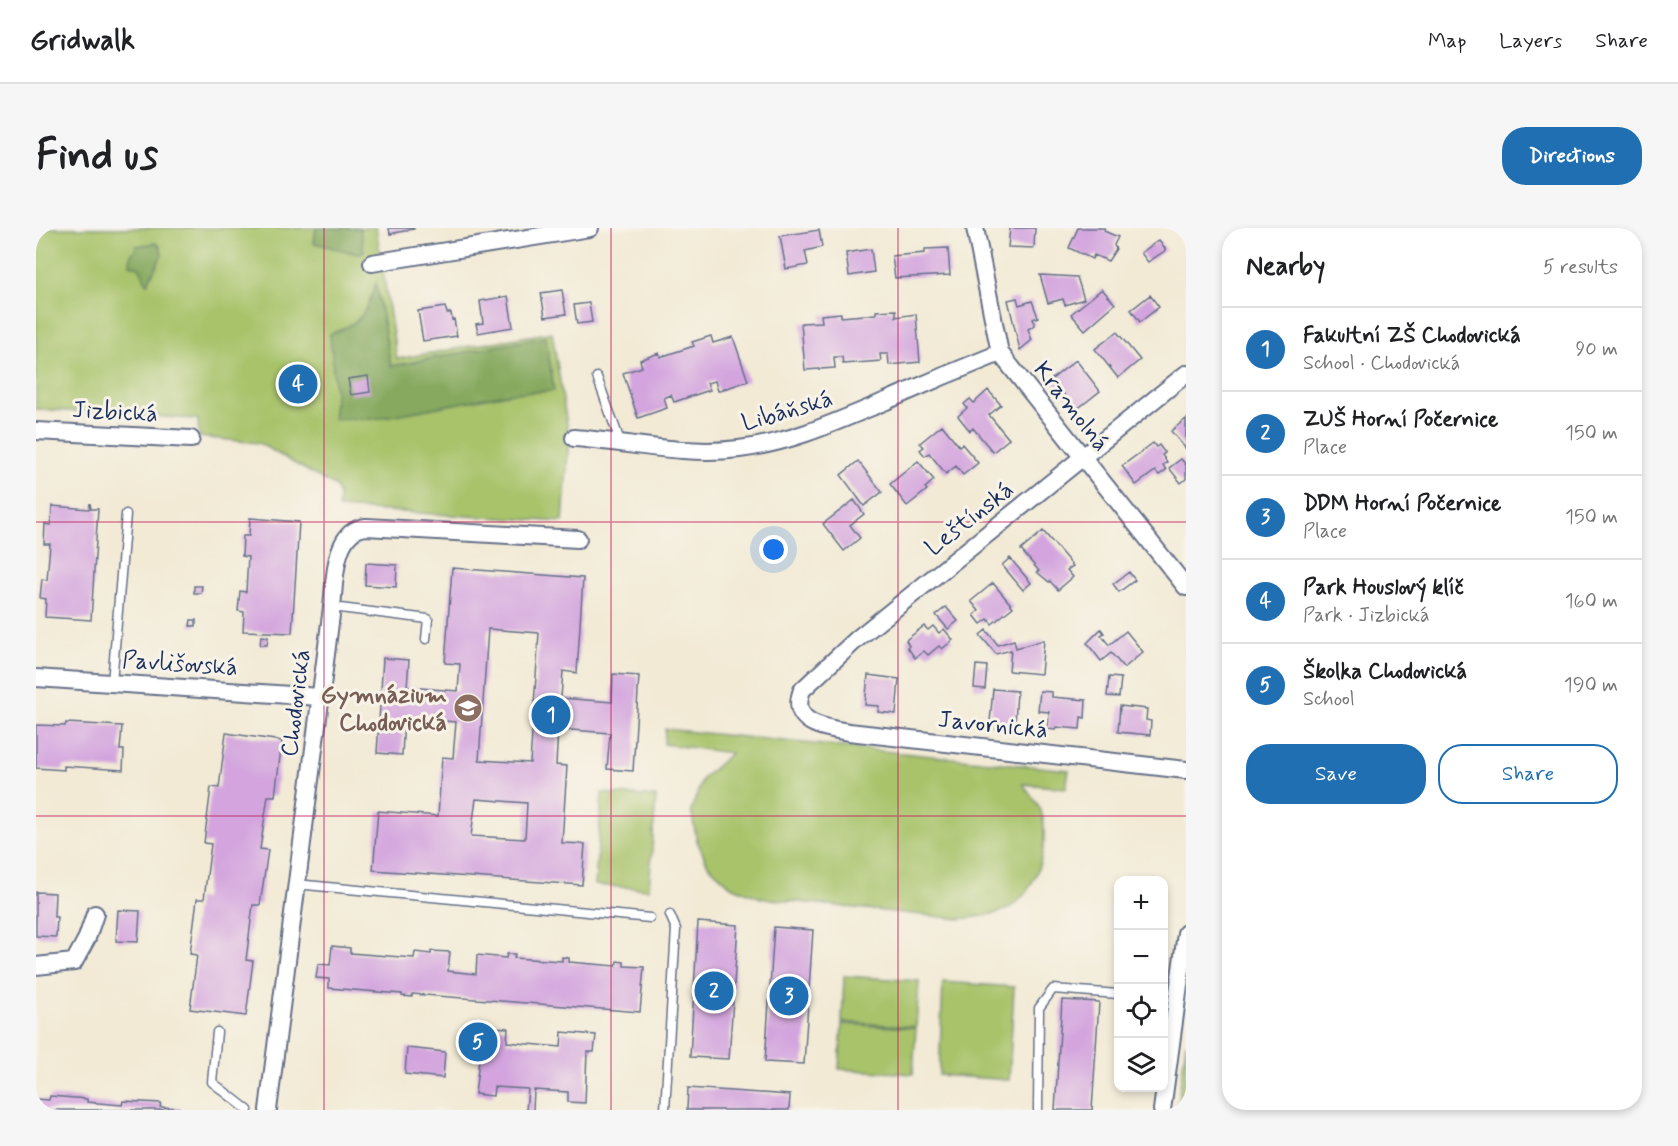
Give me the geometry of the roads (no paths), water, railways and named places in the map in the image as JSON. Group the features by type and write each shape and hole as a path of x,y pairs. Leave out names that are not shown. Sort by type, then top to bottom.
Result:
{"street":[{"path":"372,263 590,228"},
{"name":"Kramolná","path":"975,228 1000,353 1186,587"},
{"name":"Libáňská","path":"574,438 620,441 673,450 738,449 787,440 1000,353"},
{"name":"Leštínská","path":"801,711 798,699 802,690 816,676 935,575 1083,459 1186,374"},
{"name":"Jizbická","path":"36,431 191,440"},
{"name":"Chodovická","path":"268,1110 341,546 349,533 360,527 578,539"},
{"name":"Pavlišovská","path":"36,678 320,697"},
{"name":"Javornická","path":"801,711 808,722 823,728 849,732 1186,770"},
{"path":"36,966 74,962 87,938 95,914"},
{"path":"1162,1110 1174,1000 1186,933"}],"lane":[{"path":"597,377 620,441"},
{"path":"112,683 126,514"},
{"path":"332,607 428,619 426,639"},
{"path":"297,884 650,918"},
{"path":"665,1110 676,929 670,915"},
{"path":"1038,1110 1039,1008 1053,989 1114,994"},
{"path":"217,1032 212,1082 248,1110"}],"place":[{"name":"Park Houslový klíč","path":"298,384"},
{"name":"Gymnázium Chodovická","path":"468,708"},
{"name":"Fakultní ZŠ Chodovická","path":"551,715"},
{"name":"ZUŠ Horní Počernice","path":"714,991"},
{"name":"DDM Horní Počernice","path":"789,996"},
{"name":"Školka Chodovická","path":"478,1042"}]}
